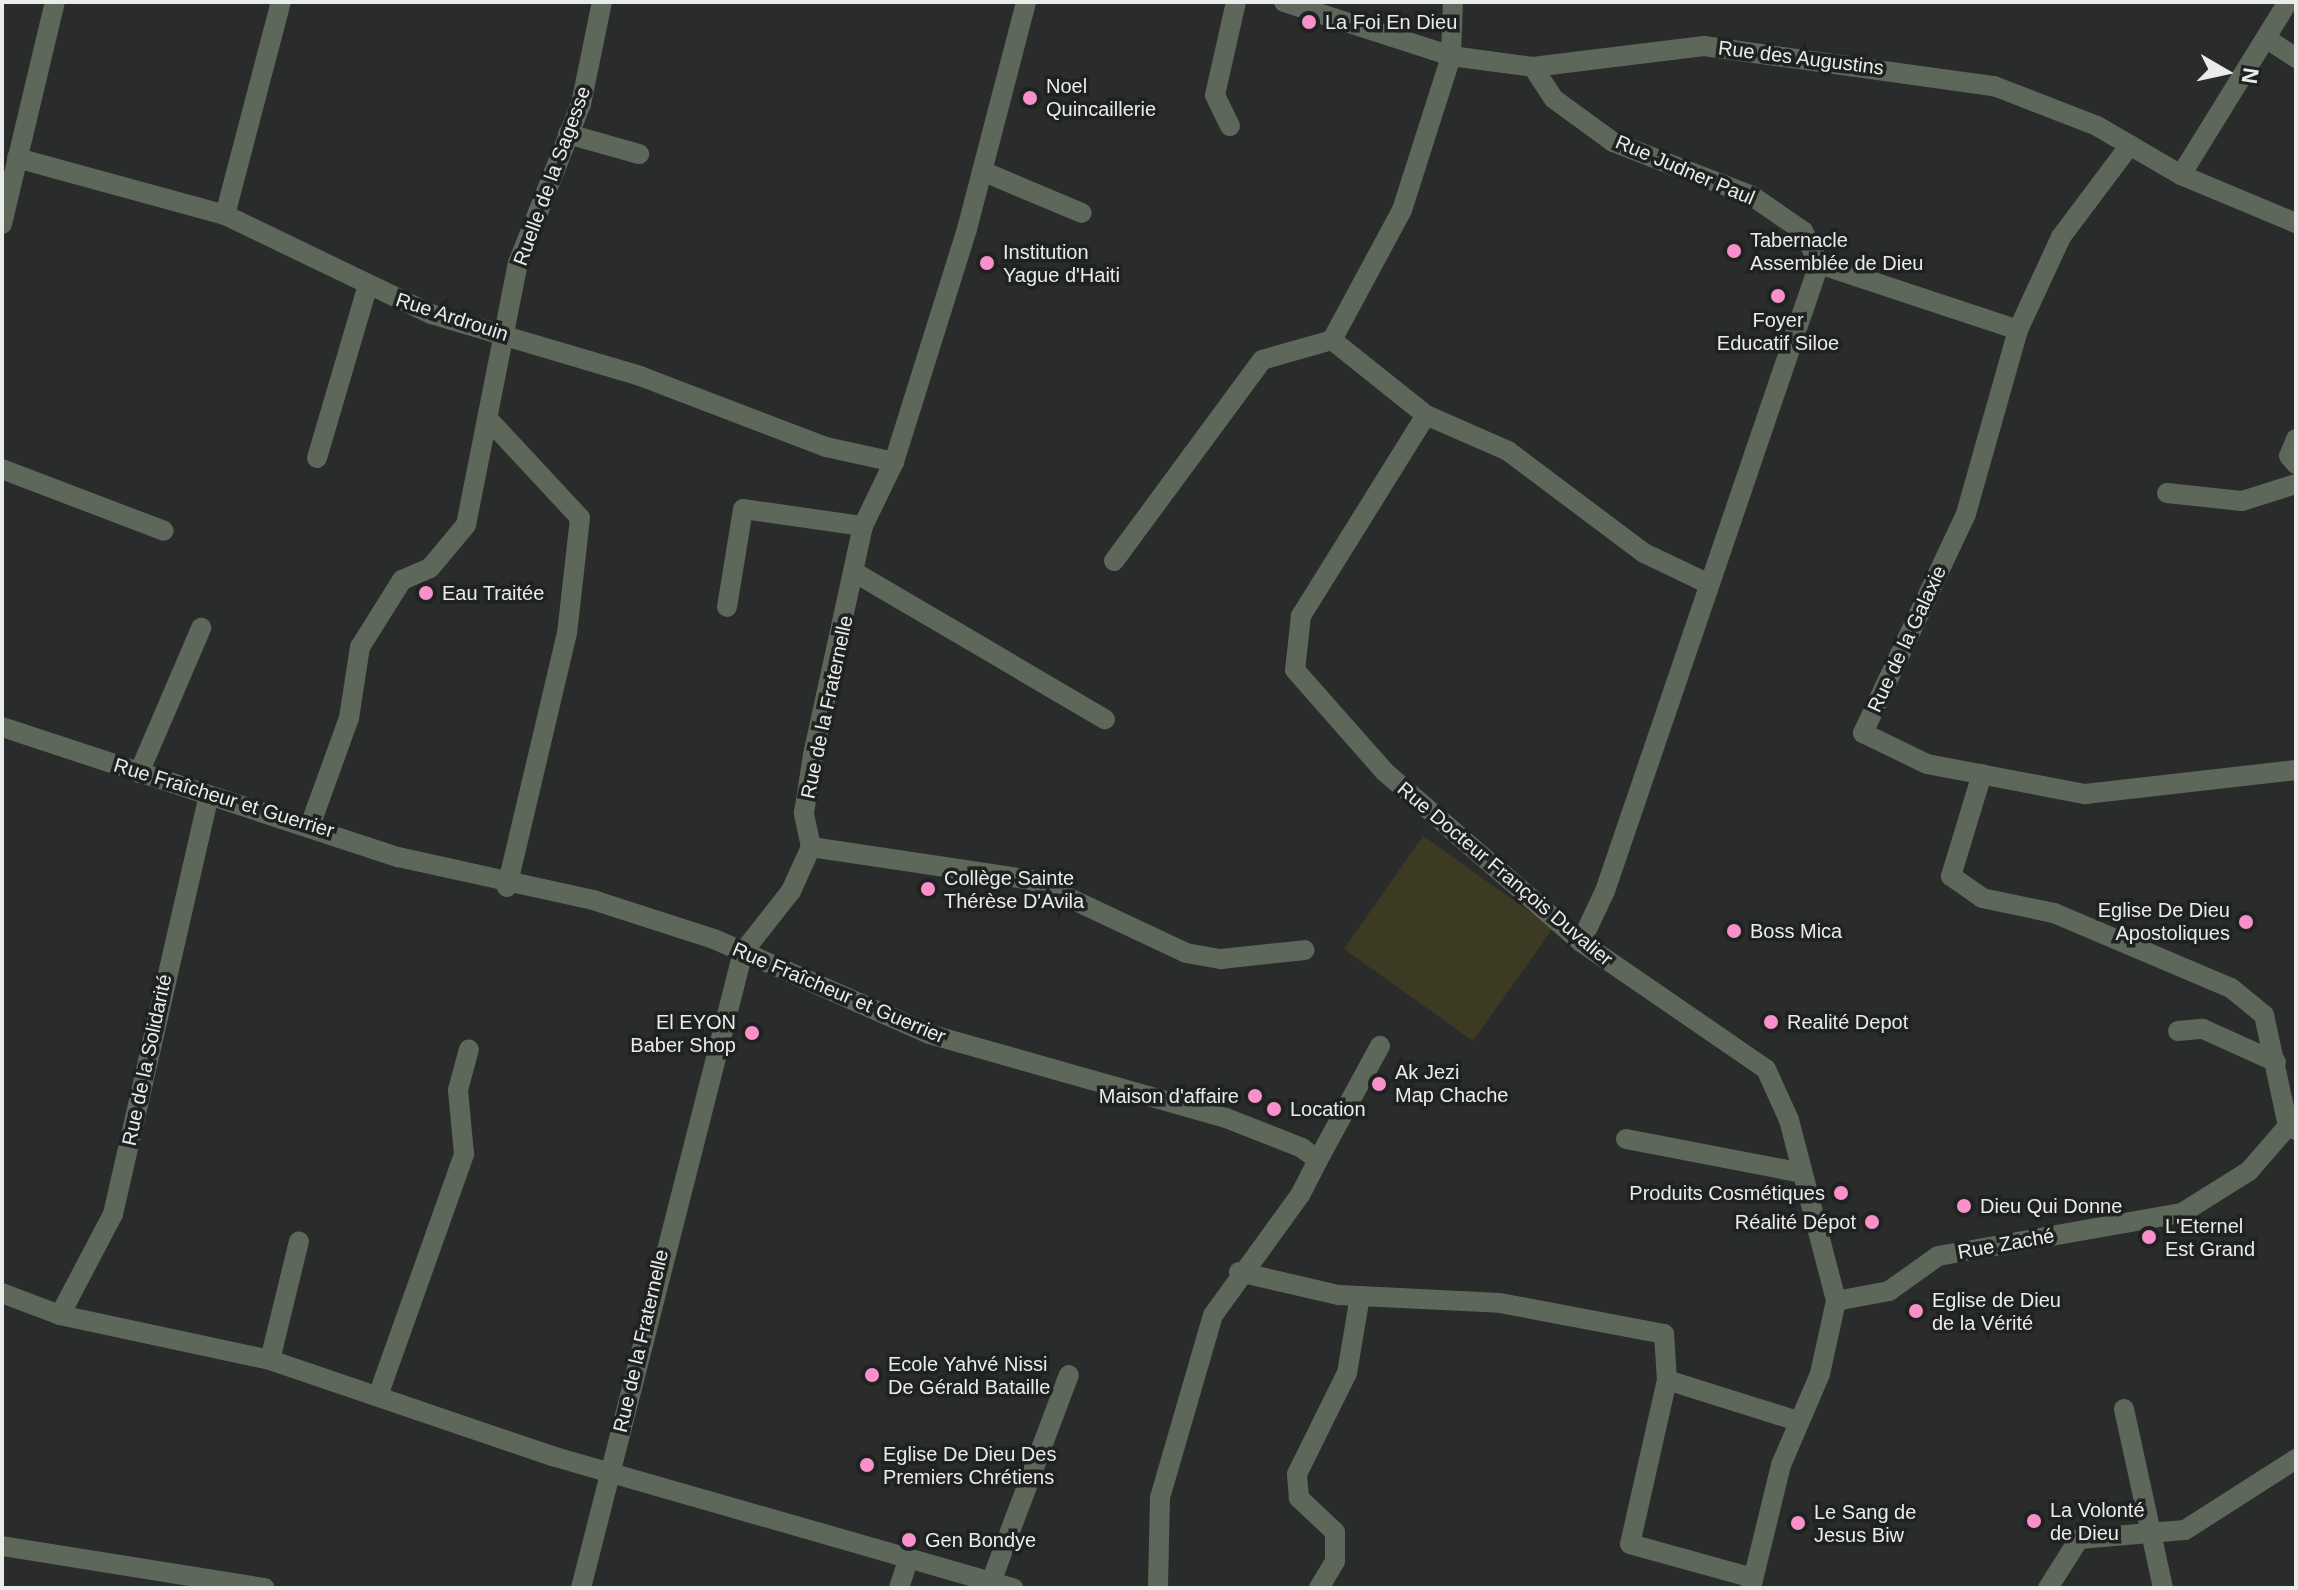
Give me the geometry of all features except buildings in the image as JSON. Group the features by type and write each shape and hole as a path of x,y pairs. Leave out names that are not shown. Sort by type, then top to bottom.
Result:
{"street":[{"path":"2,224 55,2"},
{"path":"225,215 281,2"},
{"name":"Ruelle de la Sagesse","path":"311,823 349,718 360,647 402,580 430,568 466,525 509,336 518,263 568,134 602,2"},
{"name":"Rue de la Fraternelle","path":"581,1588 612,1471 655,1275 743,952 791,891 811,847 804,813 813,755 863,526 894,462 982,171 1026,2"},
{"path":"1230,126 1215,95 1236,2"},
{"name":"Rue des Augustins","path":"1284,2 1451,56 1533,67 1704,46 1856,63 1994,86 2130,145 2181,175 2296,223"},
{"path":"1114,561 1262,360 1332,340 1402,210 1451,56 1453,2"},
{"path":"2181,175 2288,2"},
{"path":"2267,39 2296,58"},
{"name":"Rue Judner Paul","path":"1533,67 1554,99 1613,142 1752,196 1803,231 1819,264"},
{"path":"568,134 639,154"},
{"name":"Rue de la Galaxie","path":"2130,145 2061,237 2018,330 1966,514 1863,733 1927,764 2085,794 2296,770"},
{"name":"Rue Ardrouin","path":"17,158 225,215 367,288 826,447 894,462"},
{"path":"982,171 1082,213"},
{"path":"1581,942 1638,796 1707,583 1819,264 2018,330"},
{"path":"317,458 367,288"},
{"path":"1332,340 1426,415 1508,451 1644,553 1707,583"},
{"name":"Rue Docteur François Duvalier","path":"1426,415 1301,616 1295,670 1385,772 1581,942 1766,1069 1802,1173 1836,1301 1820,1374 1798,1421 1752,1583"},
{"path":"490,421 580,518 567,633 530,816 507,887"},
{"path":"2296,439 2289,456 2296,464"},
{"path":"2,469 164,531"},
{"path":"2167,493 2242,501 2296,484"},
{"path":"727,607 743,509 863,526"},
{"path":"854,572 1105,719"},
{"path":"139,773 201,628"},
{"name":"Rue Fraîcheur et Guerrier","path":"2,727 209,796 311,823 507,887 593,900 743,952 929,1034 1226,1118 1318,1160"},
{"path":"1982,774 1951,876 1982,898 2054,913 2231,988 2264,1015 2292,1128"},
{"name":"Rue de la Solidarité","path":"60,1315 113,1214 209,796"},
{"path":"811,847 1031,880 1186,953 1221,959 1305,950"},
{"path":"2178,1031 2203,1029 2276,1062"},
{"path":"1158,1588 1160,1498 1213,1315 1239,1272 1272,1235 1318,1160 1380,1046"},
{"path":"378,1396 464,1154 458,1090 469,1049"},
{"name":"Rue Zaché","path":"1836,1301 1889,1291 1938,1256 2182,1213 2249,1171 2292,1128"},
{"path":"1626,1139 1802,1173"},
{"path":"270,1360 299,1241"},
{"path":"1239,1272 1360,1296 1500,1303 1664,1334 1667,1380 1630,1544 1752,1583"},
{"path":"2,1293 60,1315 270,1360 612,1471 1013,1588"},
{"path":"1319,1588 1335,1561 1335,1532 1299,1498 1297,1474 1347,1373 1360,1296"},
{"path":"991,1582 1069,1375"},
{"path":"1667,1380 1798,1421"},
{"path":"2124,1409 2163,1588"},
{"path":"2048,1588 2079,1539 2151,1537 2185,1530 2296,1459"},
{"path":"2,1546 265,1588"},
{"path":"899,1588 909,1558"}],"shaded area":[{"path":"1423,836 1553,928 1473,1041 1344,949"}],"place":[{"name":"La Foi En Dieu","path":"1309,22"},
{"name":"Noel Quincaillerie","path":"1030,98"},
{"name":"Tabernacle Assemblée de Dieu","path":"1734,251"},
{"name":"Institution Yague d'Haiti","path":"987,263"},
{"name":"Foyer Educatif Siloe","path":"1778,296"},
{"name":"Eau Traitée","path":"426,593"},
{"name":"Collège Sainte Thérèse D'Avila","path":"928,889"},
{"name":"Eglise De Dieu Apostoliques","path":"2246,922"},
{"name":"Boss Mica","path":"1734,931"},
{"name":"Realité Depot","path":"1771,1022"},
{"name":"El EYON Baber Shop","path":"752,1033"},
{"name":"Ak Jezi Map Chache","path":"1379,1084"},
{"name":"Maison d'affaire","path":"1255,1096"},
{"name":"Location","path":"1274,1109"},
{"name":"Produits Cosmétiques","path":"1841,1193"},
{"name":"Dieu Qui Donne","path":"1964,1206"},
{"name":"Réalité Dépot","path":"1872,1222"},
{"name":"L'Eternel Est Grand","path":"2149,1237"},
{"name":"Eglise de Dieu de la Vérité","path":"1916,1311"},
{"name":"Ecole Yahvé Nissi De Gérald Bataille","path":"872,1375"},
{"name":"Eglise De Dieu Des Premiers Chrétiens","path":"867,1465"},
{"name":"La Volonté de Dieu","path":"2034,1521"},
{"name":"Le Sang de Jesus Biw","path":"1798,1523"},
{"name":"Gen Bondye","path":"909,1540"}]}
